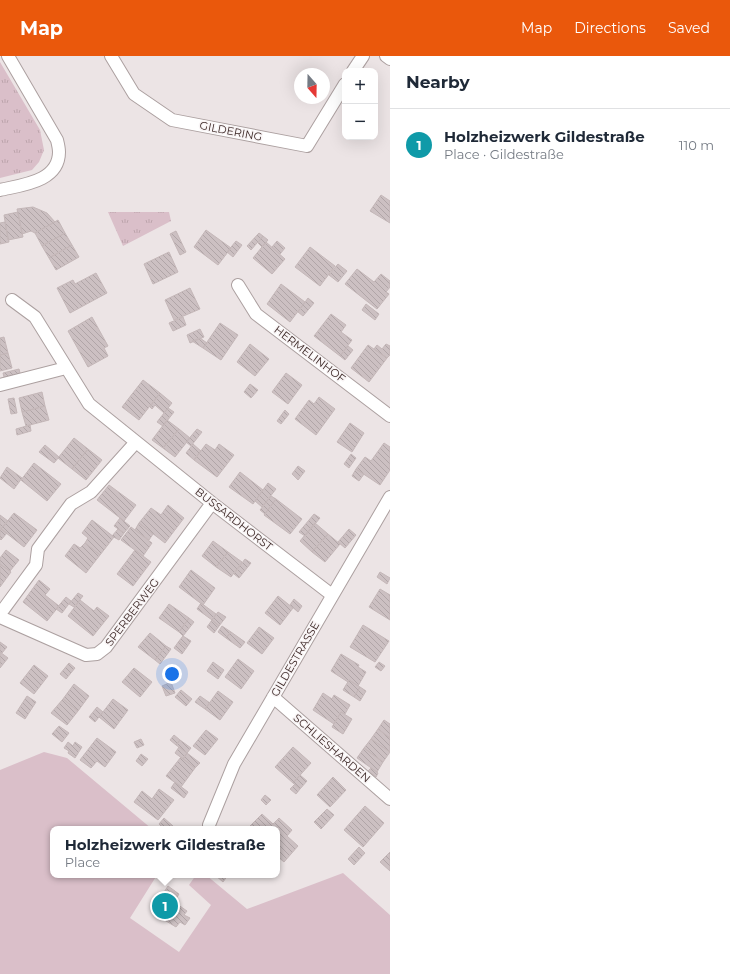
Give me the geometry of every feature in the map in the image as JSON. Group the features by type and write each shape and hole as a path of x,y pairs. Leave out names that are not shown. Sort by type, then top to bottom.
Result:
{"street":[{"path":"0,190 36,182 48,175 57,164 59,153 57,140 8,56"},
{"name":"GILDERING","path":"111,56 134,94 172,120 307,146 342,89"},
{"path":"355,68 362,56"},
{"path":"386,56 390,58"},
{"name":"HERMELINHOF","path":"238,285 256,314 390,416"},
{"name":"BUSSARDHORST","path":"12,300 35,317 89,404 212,503 332,595"},
{"path":"0,385 66,368"},
{"path":"0,616 36,565 38,549 71,504 91,492 136,442"},
{"name":"GILDESTRASSE","path":"209,825 234,764 390,497"},
{"name":"SPERBERWEG","path":"0,616 86,655 97,654 106,647 212,503"},
{"name":"SCHLIESHARDEN","path":"273,697 388,791"}],"green space":[{"path":"0,62 40,130 44,150 39,162 32,170 0,178"},
{"path":"108,212 169,212 171,221 123,246"},
{"path":"44,752 67,758 148,826 50,826 50,878 155,878 130,918 179,952 211,905 189,885 194,878 210,878 247,909 343,873 390,915 390,974 0,974 0,770"}],"building":[{"path":"381,195 390,201 390,223 370,211"},
{"path":"33,207 47,213 55,222 35,233 31,231 22,234 17,209"},
{"path":"18,212 23,237 8,240 4,215"},
{"path":"58,220 65,233 42,246 35,233"},
{"path":"5,222 9,242 0,244 0,223"},
{"path":"206,230 231,248 218,265 194,247"},
{"path":"176,231 186,252 180,255 170,234"},
{"path":"65,233 72,245 49,258 42,246"},
{"path":"259,233 263,236 251,250 247,246"},
{"path":"263,236 268,240 262,247 258,243"},
{"path":"236,241 242,245 233,257 227,252"},
{"path":"277,241 285,248 280,254 272,247"},
{"path":"266,242 285,259 272,274 253,258"},
{"path":"72,245 79,257 56,270 49,258"},
{"path":"310,247 335,266 320,286 295,267"},
{"path":"169,252 178,272 153,284 144,264"},
{"path":"338,264 347,271 338,282 329,275"},
{"path":"357,269 374,282 381,274 390,281 390,287 386,292 389,294 377,309 345,284"},
{"path":"96,273 107,293 70,313 57,288 73,280 75,284"},
{"path":"281,284 305,302 290,322 267,304"},
{"path":"190,288 200,309 174,320 165,300"},
{"path":"308,298 314,303 303,316 298,312"},
{"path":"366,304 379,314 375,320 362,310"},
{"path":"331,314 346,325 341,332 352,340 340,356 314,336"},
{"path":"92,317 108,346 104,348 108,356 88,367 68,331"},
{"path":"183,317 186,325 173,331 169,323"},
{"path":"220,323 238,335 221,360 203,348"},
{"path":"200,329 204,337 190,343 187,335"},
{"path":"4,337 8,353 0,355 0,338"},
{"path":"200,338 207,343 203,348 192,341"},
{"path":"250,344 269,359 255,376 237,362"},
{"path":"386,344 390,346 390,355 387,358 374,349 377,345 382,349"},
{"path":"368,345 387,358 369,382 351,368"},
{"path":"348,346 353,350 345,360 340,356"},
{"path":"8,353 12,368 0,371 0,355"},
{"path":"19,369 21,377 5,381 3,373"},
{"path":"286,373 302,385 288,404 272,392"},
{"path":"143,380 160,393 139,420 122,407"},
{"path":"250,384 258,390 251,398 244,392"},
{"path":"42,392 45,406 22,412 19,398"},
{"path":"160,393 172,403 164,413 155,405 152,409 150,407"},
{"path":"319,397 335,409 316,435 295,419 309,400 314,404"},
{"path":"14,398 17,413 11,414 8,399"},
{"path":"45,406 49,420 26,426 22,412"},
{"path":"168,408 174,412 163,426 157,422"},
{"path":"285,410 289,414 281,424 277,421"},
{"path":"167,420 179,429 163,448 152,440"},
{"path":"350,423 364,433 352,452 337,442"},
{"path":"30,425 31,431 17,435 16,429"},
{"path":"179,429 190,438 175,457 163,448"},
{"path":"197,429 202,432 191,446 186,442"},
{"path":"74,438 88,449 72,469 58,458"},
{"path":"384,443 390,447 390,470 380,485 356,469 365,457 371,461"},
{"path":"193,444 201,451 194,460 186,453"},
{"path":"206,444 215,450 219,444 234,455 217,477 194,460"},
{"path":"45,445 59,457 54,463 39,452"},
{"path":"88,449 102,460 86,480 72,469"},
{"path":"351,454 356,458 349,468 344,464"},
{"path":"34,463 61,484 47,501 21,480"},
{"path":"298,466 305,471 298,480 292,474"},
{"path":"7,467 22,478 14,489 0,478"},
{"path":"356,469 364,474 359,481 352,476"},
{"path":"240,472 263,490 253,504 229,487"},
{"path":"268,483 276,489 262,507 255,501"},
{"path":"109,485 136,505 124,521 97,500"},
{"path":"271,496 276,499 265,514 260,510"},
{"path":"276,499 302,519 290,534 264,515"},
{"path":"168,505 184,518 165,543 139,523 151,508 161,515"},
{"path":"14,513 37,530 24,547 1,529"},
{"path":"314,514 320,518 305,536 299,532"},
{"path":"0,515 8,521 1,529 7,533 1,540 0,539"},
{"path":"120,518 130,526 124,533 114,526"},
{"path":"92,520 114,537 100,555 85,543 88,538 82,533"},
{"path":"139,523 153,534 149,540 135,530"},
{"path":"315,523 328,534 312,552 300,541"},
{"path":"131,527 152,543 143,556 121,540"},
{"path":"118,529 124,533 119,540 112,536"},
{"path":"349,529 356,535 345,548 338,542"},
{"path":"328,534 340,544 325,562 312,552"},
{"path":"213,541 228,552 216,567 202,556"},
{"path":"85,543 100,555 86,573 65,556 74,544 80,548"},
{"path":"6,550 19,560 10,571 0,564 0,558"},
{"path":"135,550 151,562 133,586 117,574"},
{"path":"228,552 242,562 231,577 216,567"},
{"path":"245,559 251,563 239,578 234,574"},
{"path":"0,564 11,572 0,587"},
{"path":"191,570 215,588 203,605 179,587"},
{"path":"380,572 390,578 387,584 377,577"},
{"path":"39,580 50,589 45,595 59,606 47,621 23,602"},
{"path":"380,589 390,595 390,620 369,607"},
{"path":"78,593 83,596 74,607 69,604"},
{"path":"278,596 293,608 280,625 265,613"},
{"path":"66,597 71,601 62,613 56,609"},
{"path":"294,599 302,606 298,612 290,605"},
{"path":"80,600 94,611 97,607 109,616 93,636 68,616"},
{"path":"201,603 216,614 212,620 197,609"},
{"path":"169,604 189,618 179,632 159,618"},
{"path":"218,612 226,617 219,626 212,620"},
{"path":"189,618 194,622 183,636 179,632"},
{"path":"212,620 219,626 214,633 207,627"},
{"path":"363,625 389,641 375,662 350,647"},
{"path":"222,626 231,632 226,638 218,632"},
{"path":"259,627 274,638 262,654 247,643"},
{"path":"231,632 245,642 240,648 226,638"},
{"path":"150,633 166,646 155,660 138,647"},
{"path":"183,636 191,641 187,647 179,641"},
{"path":"179,641 187,647 182,654 174,648"},
{"path":"0,642 7,647 2,653 0,652"},
{"path":"166,646 171,649 160,664 155,660"},
{"path":"0,652 8,658 0,668"},
{"path":"341,654 359,665 358,667 366,672 358,686 349,680 348,682 331,671"},
{"path":"238,659 254,671 241,689 225,677"},
{"path":"213,662 224,670 218,679 207,671"},
{"path":"379,662 385,666 381,671 375,667"},
{"path":"69,663 75,668 66,679 60,674"},
{"path":"34,665 48,676 34,694 20,683"},
{"path":"134,668 152,682 140,697 122,682"},
{"path":"349,680 360,687 354,697 343,690"},
{"path":"171,682 175,693 166,696 162,686"},
{"path":"74,684 89,696 78,711 63,699"},
{"path":"360,687 366,691 360,701 354,697"},
{"path":"181,690 192,699 186,706 175,697"},
{"path":"218,691 233,702 220,720 205,709"},
{"path":"323,693 332,699 334,695 350,705 345,714 341,712 334,724 313,710"},
{"path":"27,696 36,702 25,719 16,713"},
{"path":"200,696 210,703 205,709 195,702"},
{"path":"63,699 78,711 67,725 51,713"},
{"path":"113,699 128,710 114,729 99,717"},
{"path":"97,707 103,712 95,722 89,717"},
{"path":"341,712 352,719 343,734 332,727"},
{"path":"384,720 390,724 390,738 378,729"},
{"path":"59,726 69,733 62,742 52,734"},
{"path":"378,729 390,738 390,752 371,739"},
{"path":"206,730 218,739 205,755 193,746"},
{"path":"174,735 180,740 176,745 170,740"},
{"path":"97,738 116,752 105,767 97,761 91,768 80,760"},
{"path":"141,739 144,745 137,748 134,742"},
{"path":"371,739 390,752 383,762 364,748"},
{"path":"180,740 191,748 187,753 176,745"},
{"path":"68,742 73,746 75,742 82,747 75,758 64,748"},
{"path":"179,747 187,753 183,759 175,753"},
{"path":"293,747 311,763 293,783 275,767"},
{"path":"364,748 383,762 377,772 357,758"},
{"path":"187,753 200,763 195,768 183,759"},
{"path":"141,754 148,759 142,766 136,761"},
{"path":"181,757 195,768 181,787 166,776"},
{"path":"371,768 378,773 376,777 368,771"},
{"path":"300,775 307,781 300,789 293,783"},
{"path":"333,777 346,790 330,807 317,795"},
{"path":"175,782 188,792 184,798 171,788"},
{"path":"295,784 300,789 296,794 290,789"},
{"path":"159,789 174,800 158,820 134,802 142,791 152,799"},
{"path":"265,795 271,800 266,805 261,800"},
{"path":"365,806 384,823 363,847 344,830"},
{"path":"327,809 334,815 321,829 314,822"},
{"path":"262,814 273,824 279,818 292,830 287,836 298,846 284,862 280,859 280,826 250,826"},
{"path":"164,818 173,826 161,826 159,824"},
{"path":"359,847 365,853 354,865 348,859"},
{"path":"390,852 390,871 380,862"},
{"path":"218,878 226,878 223,882"},
{"path":"168,886 179,894 174,902 187,911 184,915 190,918 185,925 180,922 176,927 161,918 163,916 151,908 155,902 157,903"}],"place":[{"name":"Holzheizwerk Gildestraße","path":"165,906"}]}
